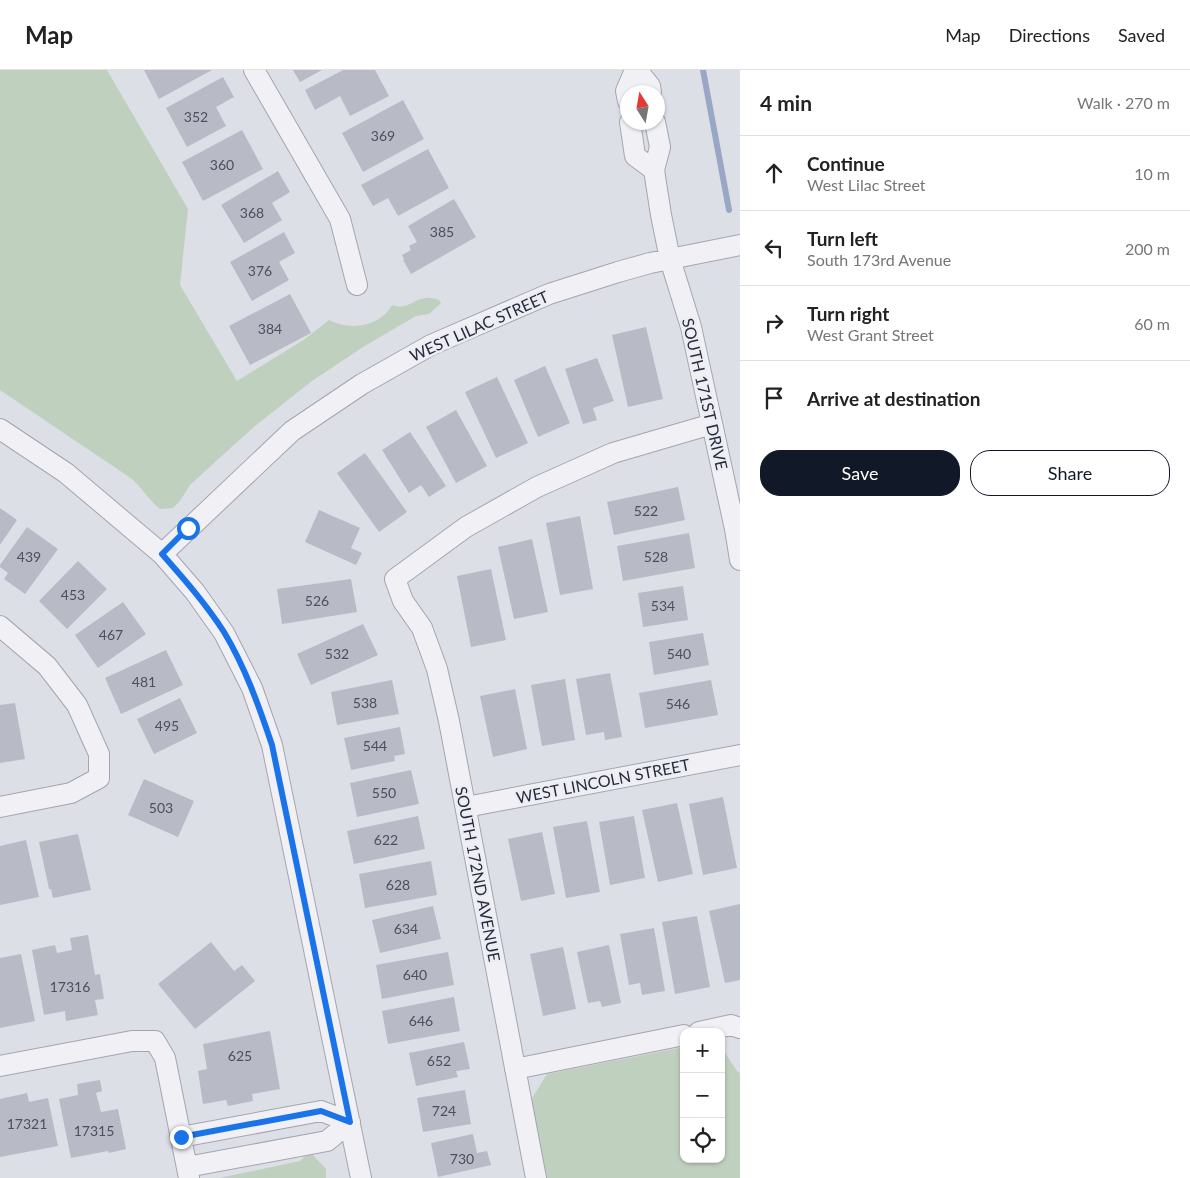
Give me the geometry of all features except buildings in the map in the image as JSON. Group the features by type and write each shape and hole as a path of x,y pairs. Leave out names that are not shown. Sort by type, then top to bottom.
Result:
{"street":[{"path":"254,70 340,219 357,285"},
{"path":"629,85 636,70 649,85"},
{"path":"631,130 635,156 654,170 660,147 657,130"},
{"name":"SOUTH 171ST DRIVE","path":"654,170 670,259 691,327 740,560"},
{"name":"WEST LILAC STREET","path":"162,554 292,431 362,384 431,345 549,294 618,272 740,245"},
{"name":"SOUTH 172ND AVENUE","path":"536,1178 466,807 437,669 422,628 403,601 396,579 466,527 537,487 612,453 712,424"},
{"path":"0,429 66,473 162,554 195,592 224,633 252,688 272,745 361,1178"},
{"path":"0,626 47,666 77,705 99,754 99,778 71,793 0,807"},
{"name":"WEST LINCOLN STREET","path":"466,807 740,755"},
{"path":"717,1028 731,1025 740,1028"},
{"path":"515,1069 680,1036"},
{"path":"0,1066 132,1041 155,1041 165,1058 188,1173 327,1141 350,1122"},
{"path":"181,1137 321,1111 350,1122"}],"green space":[{"path":"0,70 107,70 188,209 180,285 237,381 305,339 329,320 346,325 364,325 380,318 392,305 401,307 428,298 439,300 441,303 429,314 416,316 363,347 312,381 255,426 225,453 190,485 173,508 160,509 132,479 0,390"},
{"path":"680,1048 680,1163 725,1163 725,1053 740,1073 740,1178 547,1178 531,1100 547,1074"},
{"path":"312,1154 326,1169 326,1178 219,1178 300,1161 306,1155"}],"waterway":[{"path":"703,70 729,210"}],"route":[{"path":"181,1137 321,1111 350,1122 272,745 252,688 224,633 195,592 162,554 188,528"}]}
